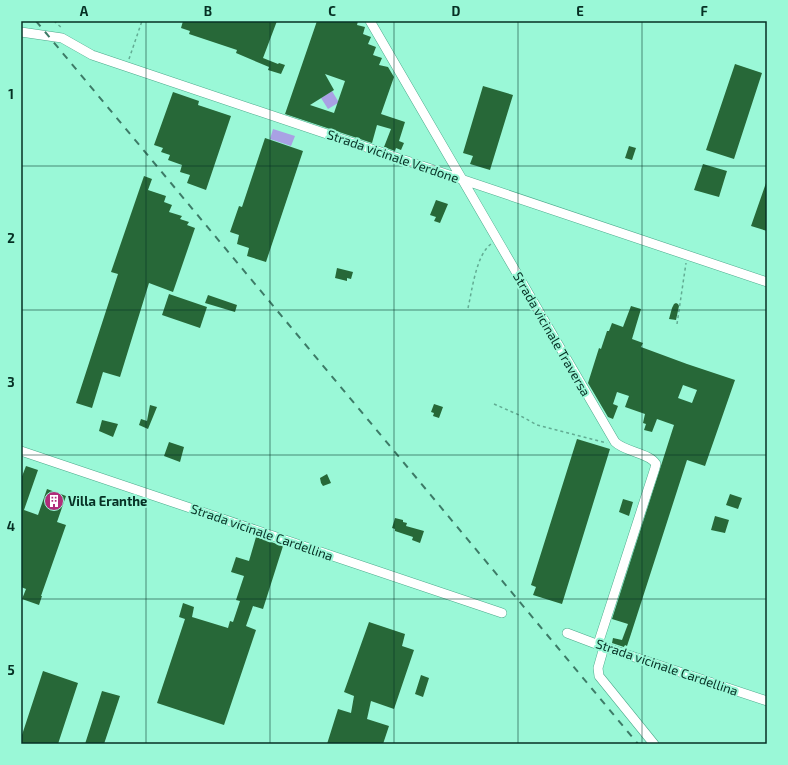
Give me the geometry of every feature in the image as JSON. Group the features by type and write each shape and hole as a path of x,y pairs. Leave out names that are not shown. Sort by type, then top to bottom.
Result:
{"street":[{"name":"Strada vicinale Traversa","path":"370,21 615,442"},
{"name":"Strada vicinale Verdone","path":"21,32 62,38 92,55 767,282"},
{"path":"615,442 622,447 654,460 656,464 601,646 598,668 599,676 654,744"},
{"name":"Strada vicinale Cardellina","path":"21,451 502,613"},
{"name":"Strada vicinale Cardellina","path":"567,633 601,646 767,701"}],"path":[{"path":"127,67 142,21"},
{"path":"468,308 479,263 486,247 497,240"},
{"path":"677,324 687,255"},
{"path":"494,404 520,415 537,425 606,443 615,442"}],"shaded area":[{"path":"332,91 338,103 328,109 321,98"},
{"path":"273,129 295,136 291,146 270,139"}],"building":[{"path":"183,21 277,21 263,58 285,65 281,74 268,70 269,67 236,53 237,50 189,34 190,31 181,28"},
{"path":"317,21 358,21 357,25 365,27 363,34 371,37 368,44 376,47 373,55 382,58 379,65 388,67 394,77 381,114 405,122 399,141 404,143 401,150 396,148 395,151 384,147 391,129 377,125 372,143 285,114","holes":["325,74 345,81 334,113 310,105 334,90"]},
{"path":"735,64 762,73 734,159 706,150"},
{"path":"483,86 513,95 490,170 470,164 473,156 463,153"},
{"path":"173,92 199,101 198,105 231,116 206,190 187,183 190,175 180,172 182,165 168,160 170,155 161,152 163,148 154,145"},
{"path":"265,138 303,151 266,262 247,256 249,248 237,244 239,235 230,232 239,206 242,207"},
{"path":"629,146 636,148 632,160 625,158"},
{"path":"703,164 727,171 719,197 694,190"},
{"path":"144,176 152,179 148,190 166,196 164,202 172,205 169,212 182,216 180,219 189,222 187,225 195,228 173,292 149,283 120,377 103,372 92,408 76,403 118,274 111,272"},
{"path":"767,183 767,231 751,226"},
{"path":"436,200 448,204 440,223 434,221 436,217 430,215"},
{"path":"337,268 353,272 351,279 347,278 347,281 335,278"},
{"path":"169,294 207,307 200,328 162,315"},
{"path":"208,295 237,305 235,312 205,303"},
{"path":"676,303 679,306 676,320 669,319 672,308"},
{"path":"631,306 641,309 632,339 643,343 641,347 735,380 705,466 687,460 627,646 625,645 624,647 612,643 613,638 622,640 628,624 612,619 674,425 657,419 652,432 644,430 646,424 643,423 645,414 625,407 629,396 617,392 613,404 618,406 613,419 608,417 588,383 599,348 601,349 607,331 609,331 612,323 623,327","holes":["683,385 697,390 692,403 678,398"]},
{"path":"434,404 443,407 439,418 433,416 434,413 431,412"},
{"path":"150,405 157,407 148,429 139,425 141,419 147,421"},
{"path":"102,420 118,424 113,437 99,431"},
{"path":"577,439 610,449 562,604 533,595 536,587 531,585"},
{"path":"169,442 184,447 180,462 164,456"},
{"path":"26,466 38,470 24,510 38,515 47,489 66,496 57,522 66,525 39,605 22,599 26,589 21,587 21,479"},
{"path":"327,474 331,483 323,486 320,478"},
{"path":"730,494 742,498 738,509 726,505"},
{"path":"623,499 633,502 629,516 619,512"},
{"path":"715,516 729,520 725,533 711,530"},
{"path":"395,518 403,520 403,522 407,523 406,526 424,531 420,543 412,540 413,537 395,531 395,529 392,528"},
{"path":"256,537 283,546 263,609 253,606 246,626 256,630 224,725 157,703 185,619 179,617 183,603 194,607 192,617 228,628 230,621 233,622 240,601 236,600 244,576 231,572 236,557 249,561"},
{"path":"369,622 405,634 402,646 414,650 394,709 371,701 367,719 389,726 383,744 327,744 338,709 351,713 354,696 344,692"},
{"path":"43,671 78,683 58,744 21,744 21,738"},
{"path":"421,675 429,678 423,697 415,694"},
{"path":"102,691 120,696 104,744 85,744"}],"railway":[{"path":"36,21 638,744"}],"place":[{"name":"Villa Eranthe","path":"54,501"}]}
